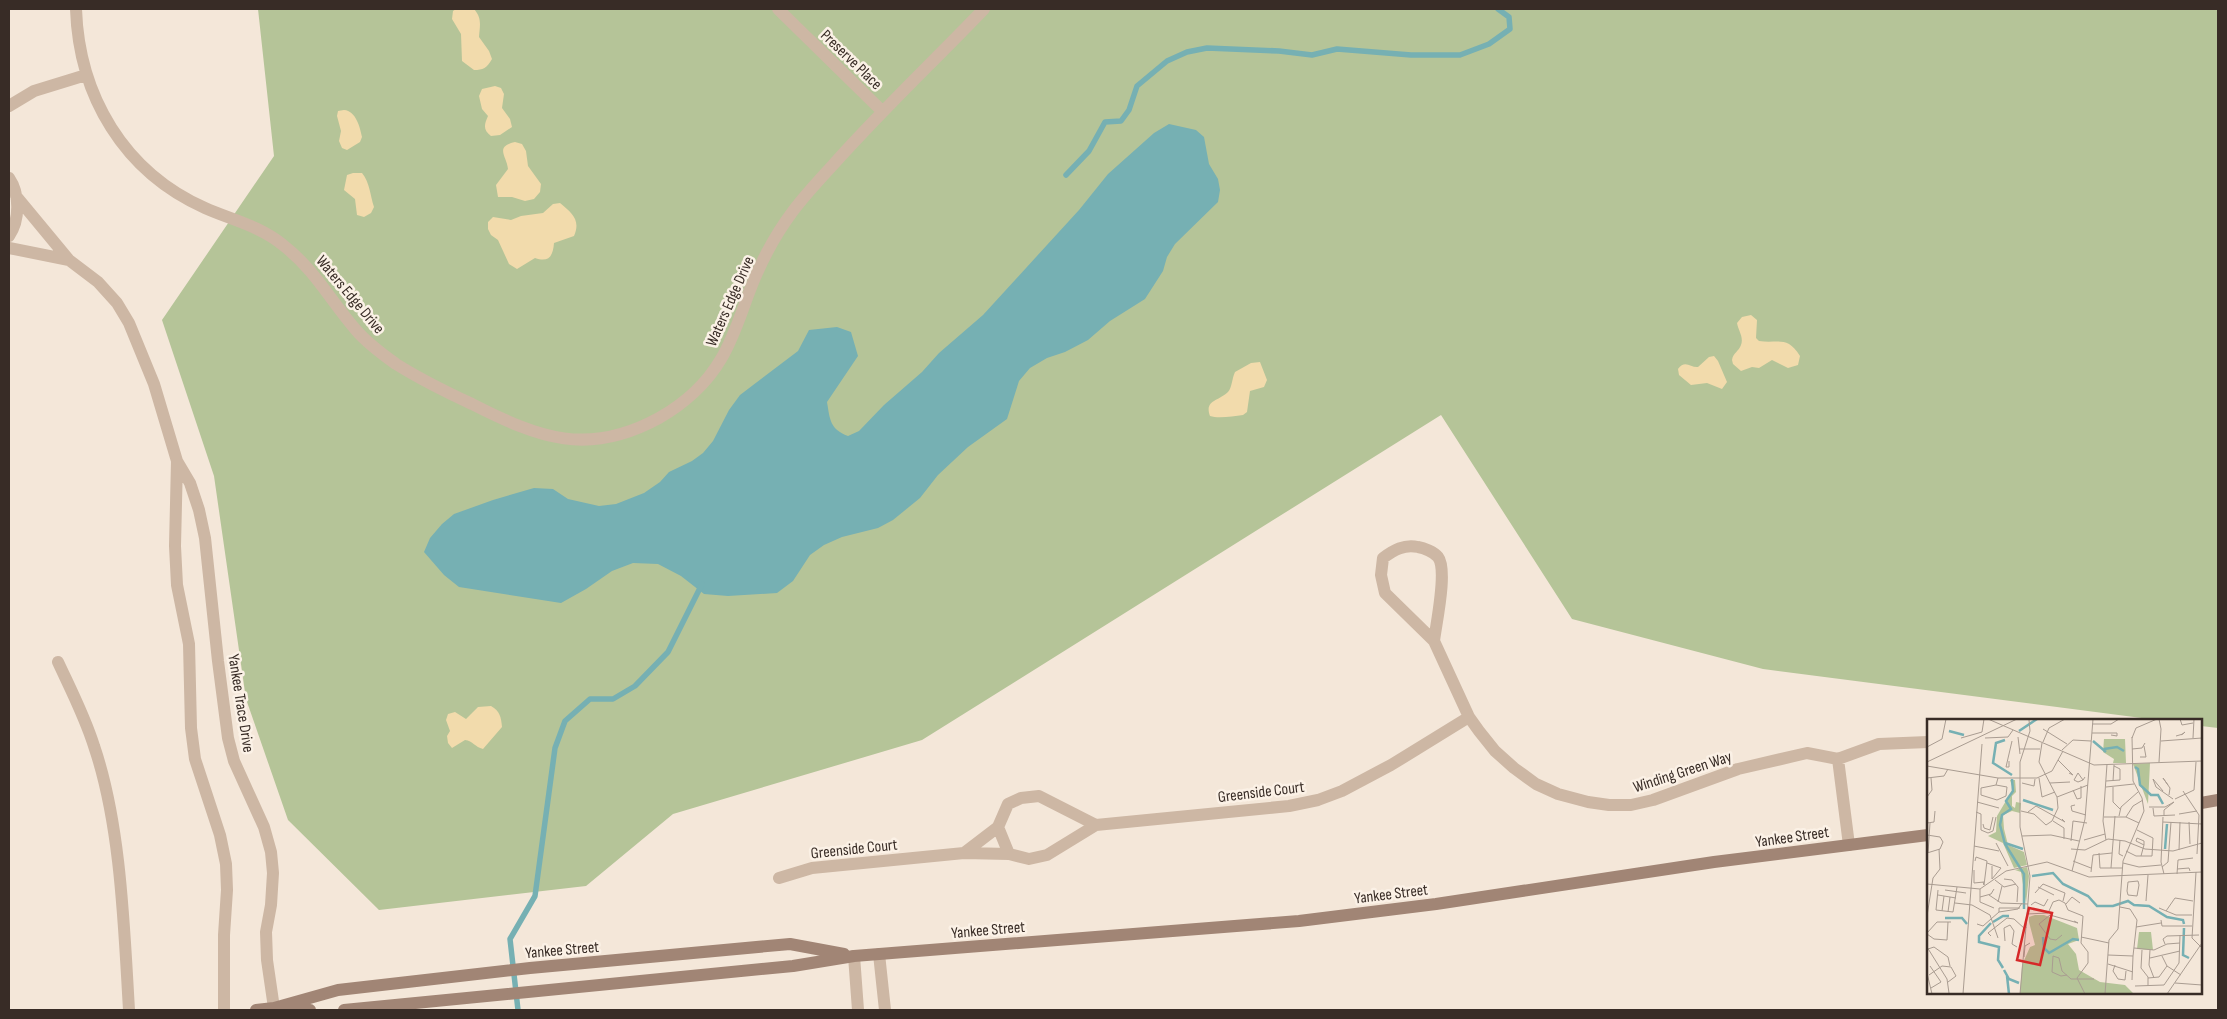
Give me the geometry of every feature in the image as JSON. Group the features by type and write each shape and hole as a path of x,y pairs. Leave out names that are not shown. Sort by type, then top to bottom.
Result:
{"street":[{"name":"Waters Edge Drive","path":"76,9 80,56 98,105 130,154 147,171 197,204 255,227 283,245 316,276 354,328 366,341 396,363 431,384 516,427 543,435 594,440 642,427 688,398 706,379 720,361 730,342 756,276 794,209 882,111 984,9"},
{"name":"Preserve Place","path":"778,9 882,111"},
{"path":"9,106 34,91 86,75"},
{"name":"Yankee Trace Drive","path":"9,178 16,196 17,214 9,236"},
{"name":"Yankee Trace Drive","path":"16,196 69,260 98,282 117,303 129,323 154,384 177,460 190,483 206,538 218,661 228,738 234,761 264,827 271,852 273,873 271,905 266,932 267,960 274,1008"},
{"name":"Yankee Trace Drive","path":"9,248 69,260"},
{"name":"Yankee Trace Drive","path":"177,460 175,546 177,584 188,644 191,728 195,759 220,835 226,864 224,1010"},
{"name":"Winding Green Way","path":"1434,641 1442,572 1438,558 1425,548 1413,546 1396,549 1383,558 1381,575 1385,593 1434,641 1470,717 1495,751 1536,784 1558,794 1588,802 1609,805 1631,805 1653,800 1738,769 1807,753 1838,759"},
{"path":"58,662 82,712 95,748 108,799 120,883 129,1010"},
{"name":"Greenside Court","path":"779,878 812,868 964,853 1009,854 1029,859 1047,855 1096,825 1289,806 1318,800 1342,791 1390,765 1470,717"},
{"path":"1849,845 1838,759 1879,744 1927,742"},
{"path":"964,853 998,827 1008,804 1022,798 1039,796 1096,825"},
{"path":"2202,803 2218,800"},
{"path":"998,827 1009,854"},
{"name":"Yankee Street","path":"344,1010 793,966 854,956 1299,921 1436,904 1704,864 1927,835"},
{"name":"Yankee Street","path":"256,1010 274,1008 338,990 526,968 790,944 854,956"},
{"path":"879,954 885,1010"},
{"path":"854,956 858,1010"},
{"name":"Yankee Street","path":"274,1008 310,1010"}],"green space":[{"path":"258,9 2218,9 2218,728 2202,726 2202,719 2149,719 1763,669 1572,619 1441,415 922,740 673,814 586,886 379,910 288,820 246,699 214,476 162,320 274,156"}],"sand":[{"path":"456,9 474,9 478,15 480,22 479,37 492,59 482,69 474,70 462,61 461,34 452,19 453,11"},
{"path":"495,86 501,88 504,94 502,108 510,119 512,127 500,135 491,136 485,129 488,116 482,109 479,96 482,89"},
{"path":"344,110 352,113 354,116 359,124 362,137 360,142 347,150 342,148 339,141 341,131 337,116 338,111"},
{"path":"515,142 522,144 526,151 528,166 541,184 540,192 534,199 525,201 512,197 498,197 496,185 508,169 503,149 505,146"},
{"path":"362,173 365,177 374,207 371,213 364,217 357,215 355,199 344,190 347,175"},
{"path":"560,203 572,214 576,221 574,236 554,243 553,252 547,259 535,258 517,269 509,264 498,240 491,235 488,229 488,222 493,217 511,220 521,216 543,213 553,204"},
{"path":"1751,315 1757,320 1756,338 1759,341 1782,342 1791,345 1800,356 1798,365 1788,368 1772,360 1759,368 1752,367 1741,371 1733,364 1732,360 1742,342 1737,323 1742,317"},
{"path":"1714,356 1727,382 1722,389 1707,383 1691,385 1679,375 1678,369 1681,366 1686,364 1698,367 1709,357"},
{"path":"1260,362 1267,380 1264,387 1250,391 1247,412 1243,415 1231,417 1210,416 1209,407 1213,401 1228,392 1235,372 1251,363"},
{"path":"491,706 499,715 502,727 483,749 465,740 452,748 448,743 447,736 450,731 446,720 448,714 455,712 466,719 478,707"}],"water":[{"path":"1169,124 1196,130 1204,137 1209,164 1218,179 1220,190 1218,202 1175,244 1167,257 1163,271 1145,299 1110,321 1088,340 1065,352 1047,358 1030,368 1019,381 1007,419 968,447 938,475 920,498 893,520 878,528 842,537 824,545 810,555 793,581 777,593 728,596 704,594 681,576 658,564 633,563 612,571 561,603 459,587 444,575 424,552 430,538 454,514 534,488 553,489 568,499 599,506 616,504 644,493 660,482 669,472 692,461 703,453 713,441 729,410 740,395 798,351 809,330 837,327 851,332 858,356 827,402 830,419 834,427 848,436 859,431 884,405 922,372 939,353 983,315 1079,210 1108,174 1154,133"}],"waterway":[{"path":"1066,175 1089,151 1105,122 1121,121 1129,110 1137,86 1167,61 1187,52 1207,48 1279,51 1312,55 1337,49 1411,55 1460,55 1489,44 1510,29 1509,17 1498,9"},
{"path":"518,1010 510,939 535,896 555,748 565,721 590,699 613,699 635,686 668,652 702,584"}]}
